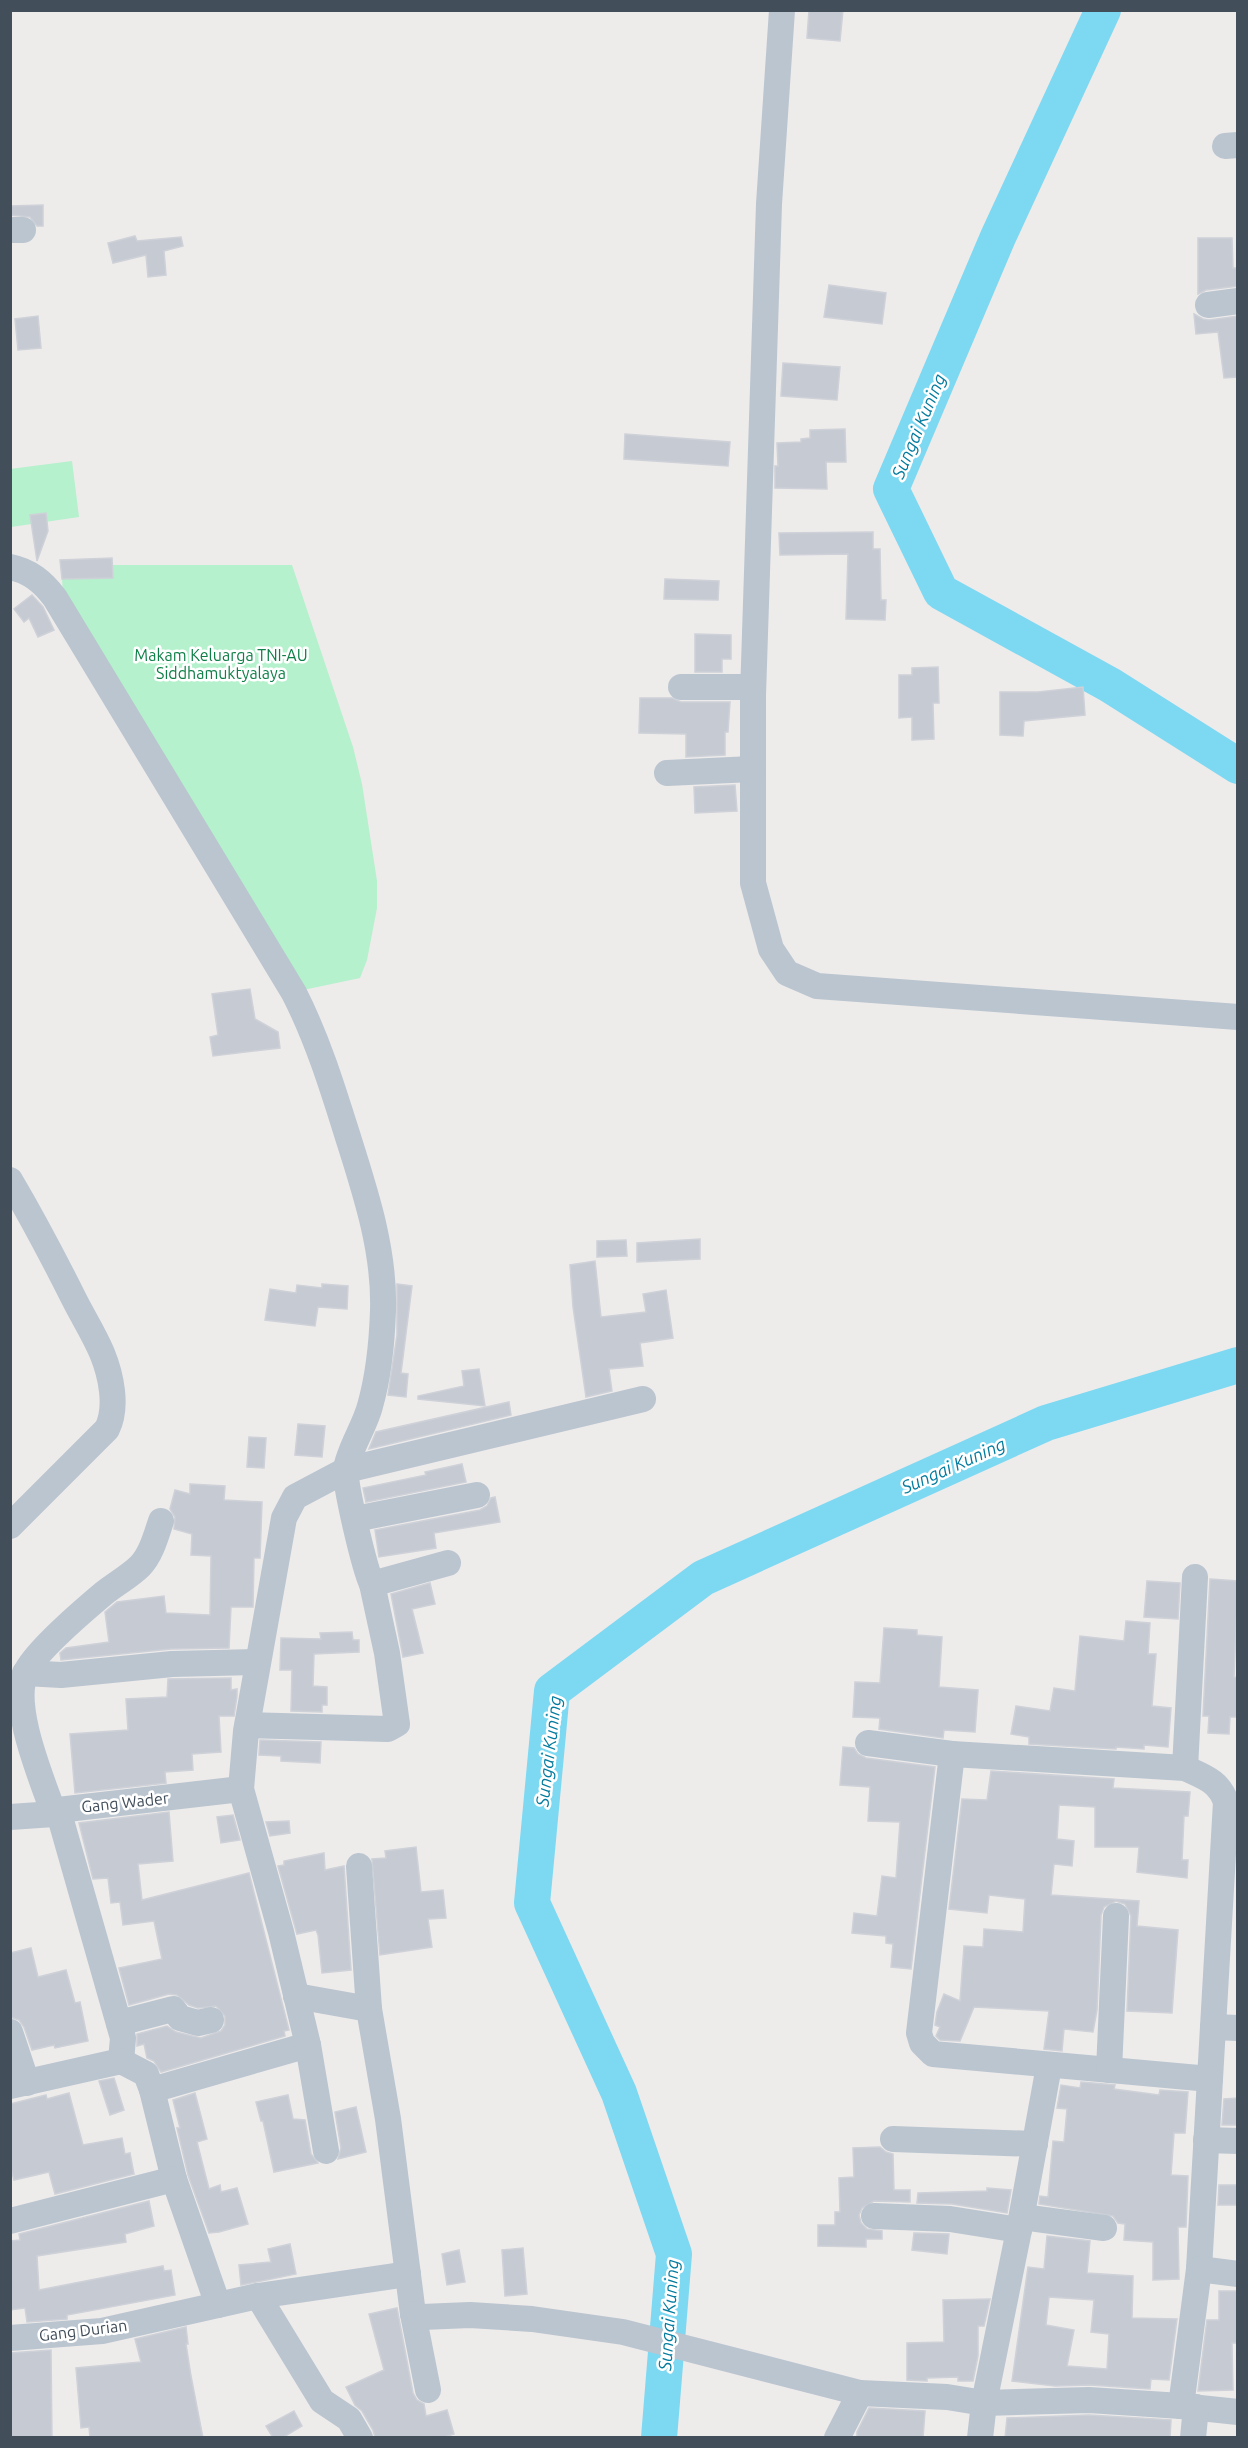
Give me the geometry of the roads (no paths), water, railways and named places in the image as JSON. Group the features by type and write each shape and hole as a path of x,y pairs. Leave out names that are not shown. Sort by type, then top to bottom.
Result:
{"street":[{"path":"782,10 770,204 752,769 753,883 771,949 787,973 817,986 1238,1017"},
{"path":"1209,305 1238,301"},
{"path":"10,567 27,572 39,579 55,598 294,993 311,1027 326,1066 376,1235 383,1309 371,1405 346,1470 365,1565 372,1584 387,1653 397,1724 388,1729 248,1725"},
{"path":"681,687 753,687"},
{"path":"667,774 752,769"},
{"path":"10,1180 102,1353 113,1405 112,1419 107,1429 10,1526"},
{"path":"326,2151 308,2045 281,1932 242,1789 248,1725 284,1518 295,1497 346,1470 644,1398"},
{"path":"355,1519 477,1495"},
{"path":"121,2061 123,2038 119,2023 56,1812 24,1723 22,1691 26,1673 39,1653 103,1594 141,1565 154,1543 161,1521"},
{"path":"372,1584 448,1563"},
{"path":"1185,1768 1195,1577"},
{"path":"26,1673 61,1675 172,1664 258,1662"},
{"path":"868,1743 952,1754 1185,1768 1215,1781 1222,1791 1226,1802 1229,1902 1225,2027 1210,2079 1188,2406 1193,2438"},
{"path":"952,1754 919,2033 922,2043 933,2054 1210,2079"},
{"name":"Gang Wader","path":"10,1817 242,1789"},
{"path":"359,1866 369,2009 388,2119 413,2314 428,2390"},
{"path":"1109,2070 1116,1916"},
{"path":"296,1996 369,2009"},
{"path":"119,2023 173,2009 180,2018 198,2023 211,2020"},
{"path":"10,2032 19,2085 121,2061 146,2074 152,2090 165,2182 204,2309"},
{"path":"152,2090 308,2045"},
{"path":"980,2438 984,2403 1021,2223 1049,2066"},
{"path":"893,2139 1035,2144"},
{"path":"1206,2140 1238,2141"},
{"path":"10,2221 165,2182"},
{"path":"874,2216 1104,2228"},
{"path":"1199,2269 1238,2274"},
{"name":"Gang Durian","path":"10,2338 102,2331 258,2296 408,2274"},
{"path":"258,2296 322,2401 349,2419 360,2438"},
{"path":"413,2314 422,2317 471,2315 532,2319 623,2332 860,2394 947,2397 984,2403 1089,2400 1188,2406 1238,2412"},
{"path":"837,2438 860,2394"}],"waterway":[{"name":"Sungai Kuning","path":"1103,10 998,237 891,489 941,592 1110,685 1238,766"},
{"name":"Sungai Kuning","path":"659,2438 674,2254 619,2093 532,1903 552,1691 703,1578 1046,1423 1238,1365"}],"park label":[{"name":"Makam Keluarga TNI-AU Siddhamuktyalaya","path":"221,664"}]}
